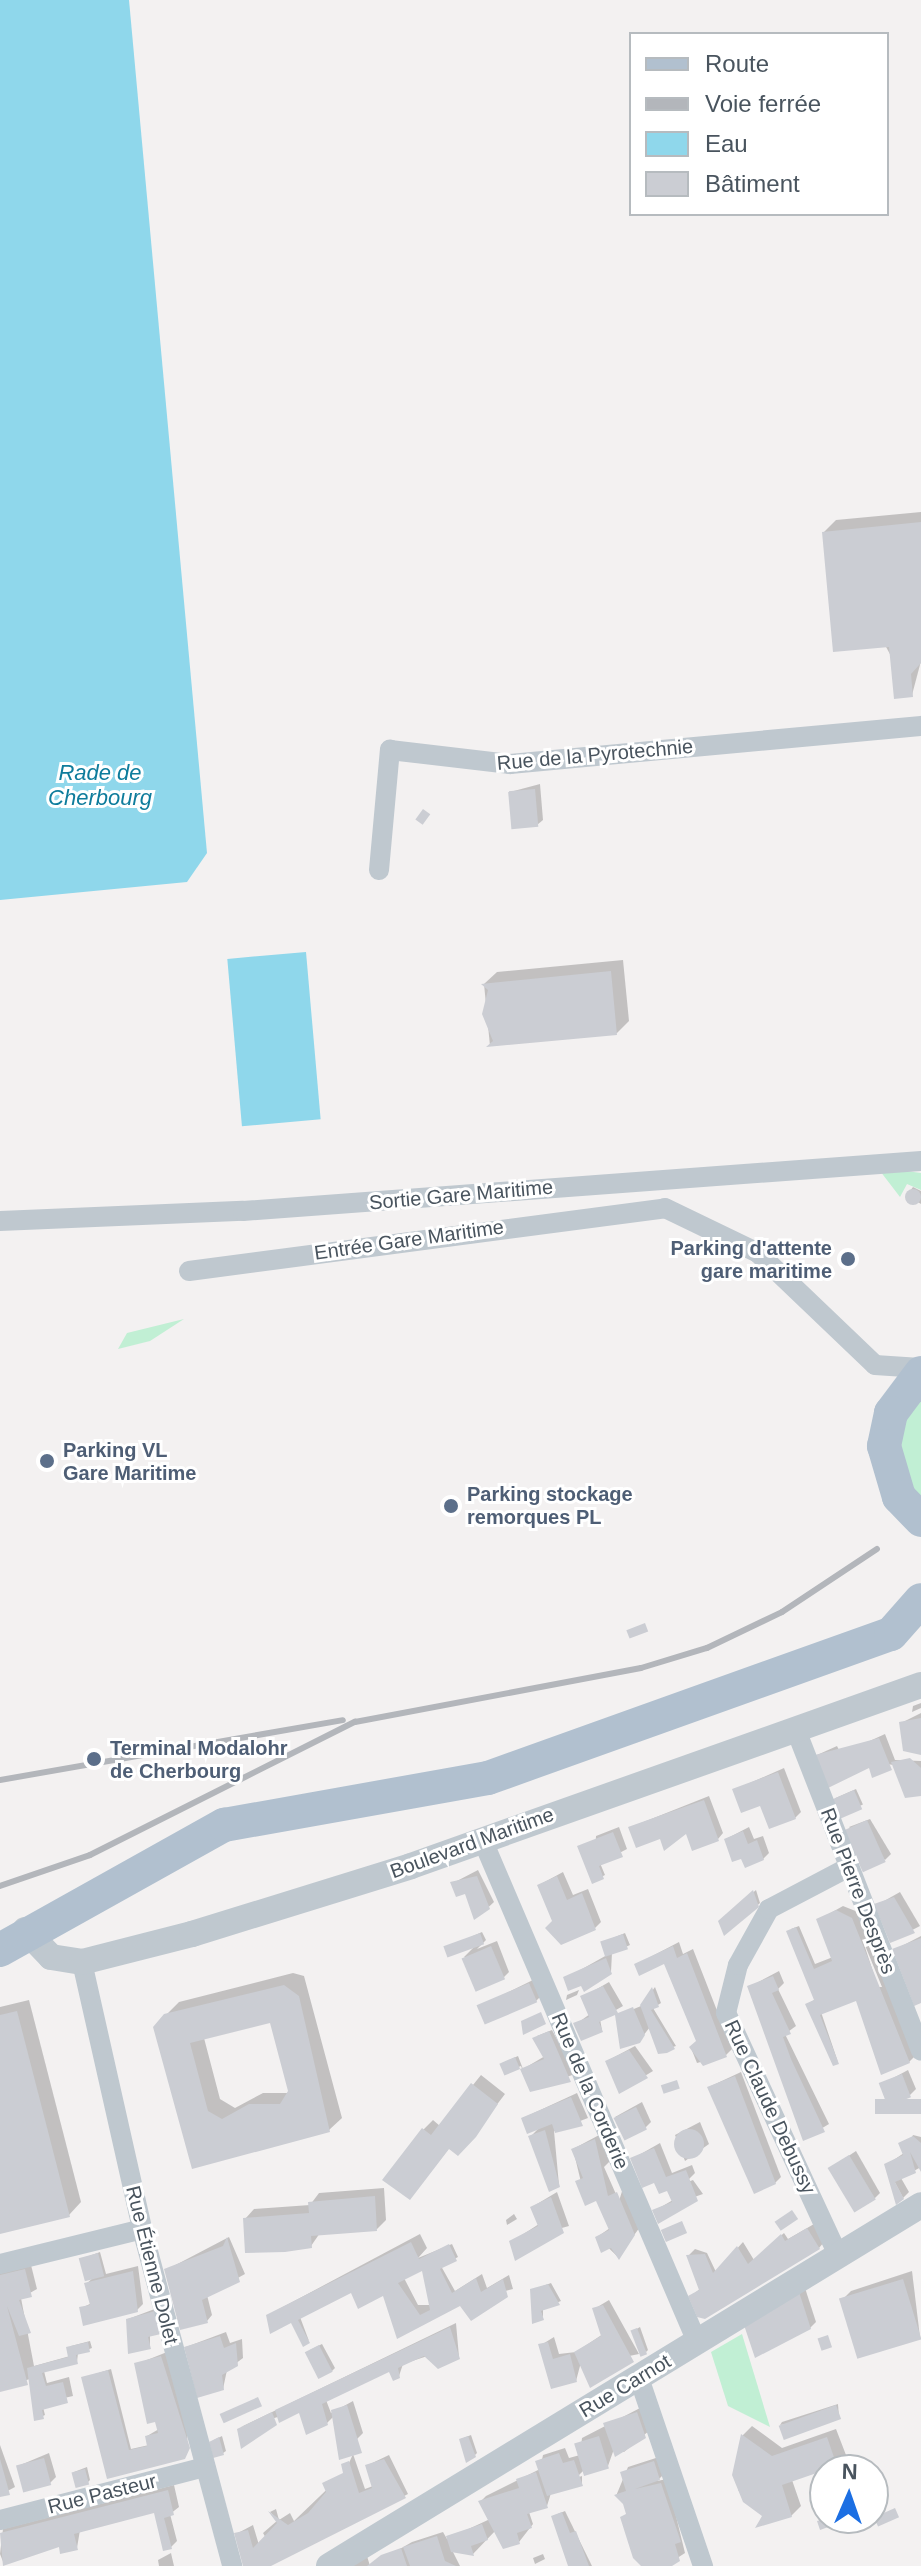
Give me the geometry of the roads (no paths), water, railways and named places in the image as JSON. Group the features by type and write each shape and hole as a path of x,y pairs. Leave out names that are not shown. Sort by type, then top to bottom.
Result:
{"main road":[{"path":"921,1371 895,1404 884,1446 899,1497 921,1520"},
{"path":"8,1939 240,1820 488,1778 891,1634 918,1601"}],"street":[{"name":"Rue de la Pyrotechnie","path":"379,870 390,750 510,764 921,726"},
{"name":"Sortie Gare Maritime","path":"0,1221 243,1211 921,1161"},
{"name":"Entrée Gare Maritime","path":"189,1271 629,1209 665,1208 714,1226 758,1253 875,1365 921,1371"},
{"name":"Boulevard Maritime","path":"82,1962 276,1910 483,1841 921,1685"},
{"name":"Rue Pierre Desprès","path":"796,1730 921,2051"},
{"name":"Rue de la Corderie","path":"483,1841 697,2342"},
{"name":"Rue Claude Debussy","path":"838,2255 726,2013 738,1965 769,1909 849,1867"},
{"path":"8,1939 51,1957 82,1962"},
{"name":"Rue Étienne Dolet","path":"82,1962 142,2229 232,2566"},
{"name":"Rue Carnot","path":"329,2566 921,2205"},
{"path":"0,2264 142,2229"},
{"path":"639,2378 703,2566"},
{"name":"Rue Pasteur","path":"0,2520 205,2467"}],"water":[{"name":"Rade de Cherbourg","path":"0,0 129,0 207,853 187,882 0,900"},
{"path":"306,952 321,1119 242,1126 227,959"}],"railway":[{"path":"0,1886 90,1855 355,1722 641,1668 707,1648 782,1612 877,1549"},
{"path":"0,1780 343,1720"}],"place":[{"name":"Parking d'attente gare maritime","path":"848,1259"},
{"name":"Parking VL Gare Maritime","path":"47,1461"},
{"name":"Parking stockage remorques PL","path":"451,1506"},
{"name":"Terminal Modalohr de Cherbourg","path":"94,1759"}]}
